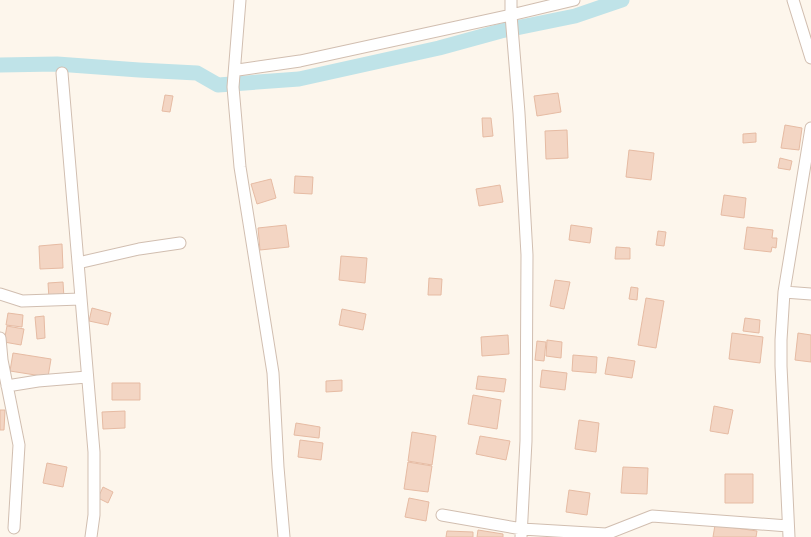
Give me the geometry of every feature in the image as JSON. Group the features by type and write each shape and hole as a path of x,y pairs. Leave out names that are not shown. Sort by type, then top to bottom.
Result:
{"street":[{"path":"240,0 236,68 233,87 240,167 273,373 278,467 284,537"},
{"path":"511,0 527,255 526,441 522,533"},
{"path":"236,68 250,68 300,61 511,19 574,0"},
{"path":"793,0 811,58"},
{"path":"62,77 94,452 94,515 91,537"},
{"path":"442,515 522,533 606,534 652,516 788,531 781,340 784,292 811,128"},
{"path":"78,263 139,249 180,243"},
{"path":"784,292 811,294"},
{"path":"0,294 22,301 81,299"},
{"path":"0,338 2,360 19,445 14,528"},
{"path":"7,386 87,377"}],"building":[{"path":"558,93 561,112 537,116 534,96"},
{"path":"165,95 173,96 170,112 162,111"},
{"path":"482,118 491,118 493,136 483,137"},
{"path":"785,125 802,128 799,150 781,148"},
{"path":"567,130 568,158 546,159 545,131"},
{"path":"756,133 756,142 743,143 743,134"},
{"path":"629,150 654,153 651,180 626,177"},
{"path":"780,158 792,161 790,170 778,168"},
{"path":"295,176 313,177 312,194 294,193"},
{"path":"271,179 276,198 257,204 251,184"},
{"path":"500,185 503,202 479,206 476,189"},
{"path":"724,195 746,198 744,218 721,215"},
{"path":"286,225 289,247 260,250 258,228"},
{"path":"571,225 592,228 590,243 569,240"},
{"path":"747,227 773,230 772,238 777,238 776,248 772,247 771,252 744,249"},
{"path":"658,231 666,232 664,246 656,245"},
{"path":"62,244 63,268 40,269 39,246"},
{"path":"616,247 630,248 630,259 615,259"},
{"path":"341,256 367,258 365,283 339,280"},
{"path":"429,278 442,279 441,295 428,295"},
{"path":"555,280 570,282 564,309 550,306"},
{"path":"63,282 64,298 49,299 48,283"},
{"path":"631,287 638,288 637,300 629,299"},
{"path":"646,298 664,301 656,348 638,345"},
{"path":"92,308 111,313 108,325 89,321"},
{"path":"342,309 366,314 363,330 339,325"},
{"path":"8,313 23,315 22,327 6,325"},
{"path":"44,316 45,338 37,339 35,317"},
{"path":"745,318 760,320 759,333 743,331"},
{"path":"7,326 24,329 21,345 4,342"},
{"path":"732,333 763,337 760,363 729,359"},
{"path":"798,333 811,335 811,362 795,360"},
{"path":"508,335 509,354 482,356 481,337"},
{"path":"547,340 562,342 561,358 546,356"},
{"path":"537,341 546,342 544,361 535,360"},
{"path":"13,353 51,359 48,377 10,371"},
{"path":"573,355 597,357 596,373 572,371"},
{"path":"608,357 635,361 632,378 605,374"},
{"path":"542,370 567,373 565,390 540,387"},
{"path":"478,376 506,379 504,392 476,389"},
{"path":"342,380 342,391 326,392 326,381"},
{"path":"112,383 140,383 140,400 112,400"},
{"path":"473,395 501,400 497,429 468,424"},
{"path":"714,406 733,410 728,434 710,431"},
{"path":"0,410 5,410 4,430 0,430"},
{"path":"125,411 125,428 103,429 102,412"},
{"path":"579,420 599,423 596,452 575,449"},
{"path":"296,423 320,427 319,438 294,435"},
{"path":"412,432 436,436 432,465 408,461"},
{"path":"480,436 510,441 506,460 476,454"},
{"path":"300,440 323,443 321,460 298,457"},
{"path":"408,462 432,466 428,492 404,489"},
{"path":"47,463 67,467 63,487 43,483"},
{"path":"623,467 648,468 647,494 621,493"},
{"path":"725,474 753,474 753,503 725,503"},
{"path":"103,487 113,492 108,503 98,498"},
{"path":"569,490 590,493 587,515 566,512"},
{"path":"409,498 429,502 426,521 405,517"},
{"path":"715,525 757,531 756,537 713,537"},
{"path":"478,530 503,534 503,537 477,537"},
{"path":"447,531 473,532 473,537 446,537"}],"waterway":[{"path":"0,65 57,64 197,73 218,85 299,79 439,48 501,31 575,16 622,0"}]}
